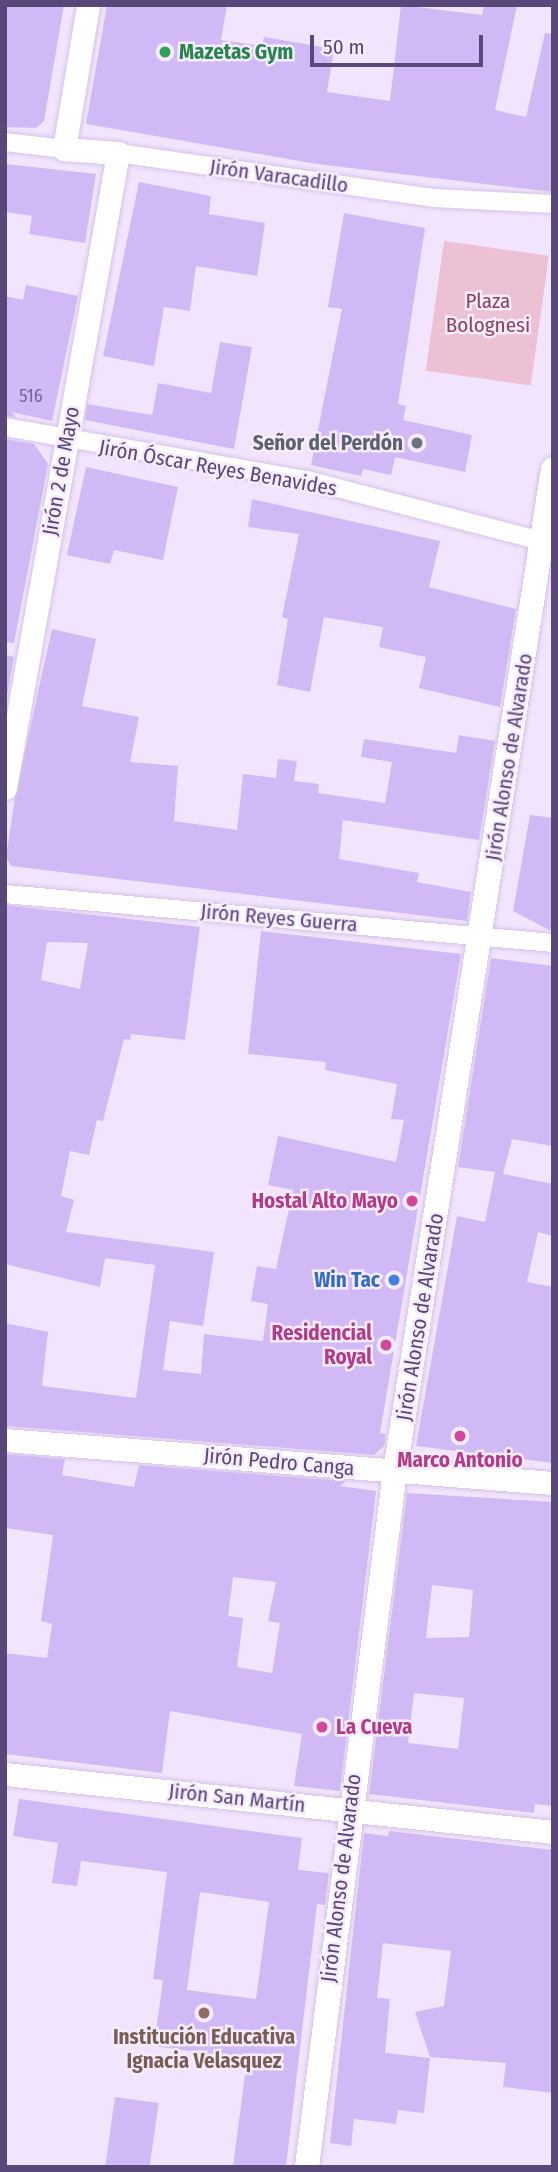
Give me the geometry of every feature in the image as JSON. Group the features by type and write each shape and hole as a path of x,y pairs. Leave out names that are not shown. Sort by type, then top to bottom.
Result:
{"main road":[{"name":"Jirón Alonso de Alvarado","path":"307,2167 348,1810 395,1471 479,936 548,543 553,469"}],"street":[{"path":"64,149 88,5"},
{"name":"Jirón Varacadillo","path":"5,142 118,153 435,198 553,204"},
{"name":"Jirón 2 de Mayo","path":"5,788 118,153"},
{"name":"Jirón Óscar Reyes Benavides","path":"5,427 66,441 307,480 548,543"},
{"name":"Jirón Reyes Guerra","path":"5,894 553,943"},
{"name":"Jirón Pedro Canga","path":"5,1440 553,1483"},
{"name":"Jirón San Martín","path":"5,1774 553,1832"}],"green space":[{"name":"Plaza Bolognesi","path":"444,241 549,256 531,385 426,371"}],"building":[{"path":"5,5 64,5 44,121 36,128 5,127"},
{"path":"107,5 227,5 221,40 262,46 264,37 334,49 327,92 390,101 401,5 482,15 484,5 517,5 495,110 526,117 545,33 553,34 553,192 317,164 86,124"},
{"path":"5,164 96,174 85,243 29,234 32,216 5,212"},
{"path":"139,182 211,196 209,214 265,223 257,276 196,266 190,311 164,307 154,366 103,356"},
{"path":"344,213 425,228 398,404 406,406 403,420 472,435 465,472 395,457 391,475 363,469 361,476 311,465 342,309 328,307"},
{"path":"26,285 78,296 52,421 12,412 16,417 5,416 5,296 23,300"},
{"path":"220,342 252,347 234,449 85,420 87,404 152,415 158,383 211,393"},
{"path":"5,439 34,444 48,464 14,643 5,642"},
{"path":"86,467 178,487 163,560 114,550 110,564 67,555"},
{"path":"252,499 440,541 429,587 516,609 500,707 419,688 426,657 379,647 383,627 324,617 310,692 277,685 288,619 282,617 299,534 248,527"},
{"path":"52,629 96,639 82,706 139,717 130,762 178,766 174,821 237,830 243,774 276,778 278,759 297,761 294,781 319,784 318,793 385,803 392,762 361,757 364,739 456,753 459,735 495,741 479,840 343,820 339,859 419,873 417,882 471,892 467,921 11,866 6,857 15,797"},
{"path":"5,655 14,657 5,707"},
{"path":"530,815 553,818 553,932 513,911"},
{"path":"5,905 200,927 185,1040 131,1034 130,1040 124,1039 103,1121 97,1120 89,1155 70,1151 61,1196 74,1200 66,1232 214,1252 203,1326 170,1321 163,1370 201,1374 204,1334 263,1341 268,1304 251,1301 257,1266 276,1269 293,1190 268,1185 278,1136 396,1162 404,1120 391,1119 397,1084 325,1070 326,1062 248,1054 261,931 461,954 380,1433 386,1434 384,1446 374,1455 5,1426 5,1323 48,1332 42,1386 136,1398 155,1265 105,1258 100,1287 5,1264","holes":["47,942 88,943 80,989 41,980"]},
{"path":"491,958 553,966 553,1146 512,1139 503,1174 553,1184 553,1236 538,1232 527,1282 553,1287 553,1463 416,1446 457,1216 485,1222 495,1172 458,1167"},
{"path":"5,1454 65,1459 62,1475 134,1487 139,1465 346,1481 340,1486 376,1491 340,1791 294,1786 302,1734 170,1711 162,1773 5,1754 5,1653 47,1658 52,1624 41,1621 53,1535 5,1528","holes":["233,1577 276,1582 268,1621 280,1623 272,1673 237,1667 243,1618 228,1616"]},
{"path":"407,1493 553,1502 553,1806 535,1804 534,1813 369,1794","holes":["432,1585 473,1590 469,1637 426,1638","414,1693 464,1698 458,1749 408,1743"]},
{"path":"19,1799 302,1838 298,1870 329,1873 325,1905 317,1904 286,2167 233,2167 247,2059 154,2046 163,1980 153,1979 167,1872 81,1861 77,1886 52,1883 58,1843 13,1836","holes":["200,1892 269,1902 256,1999 187,1990"]},
{"path":"389,1831 553,1850 553,2093 503,2087 506,2063 430,2057 415,2012 444,2006 451,1951 383,1943 377,1998 390,1999 385,2053 430,2058 424,2113 398,2110 396,2124 354,2119 351,2146 330,2143 364,1833 388,1836"},
{"path":"115,2097 159,2103 150,2167 105,2167"}],"place":[{"name":"Mazetas Gym","path":"165,52"},
{"name":"Señor del Perdón","path":"417,443"},
{"name":"Hostal Alto Mayo","path":"412,1201"},
{"name":"Win Tac","path":"394,1280"},
{"name":"Residencial Royal","path":"386,1345"},
{"name":"Marco Antonio","path":"460,1436"},
{"name":"La Cueva","path":"322,1727"},
{"name":"Institución Educativa Ignacia Velasquez","path":"204,2013"}]}
